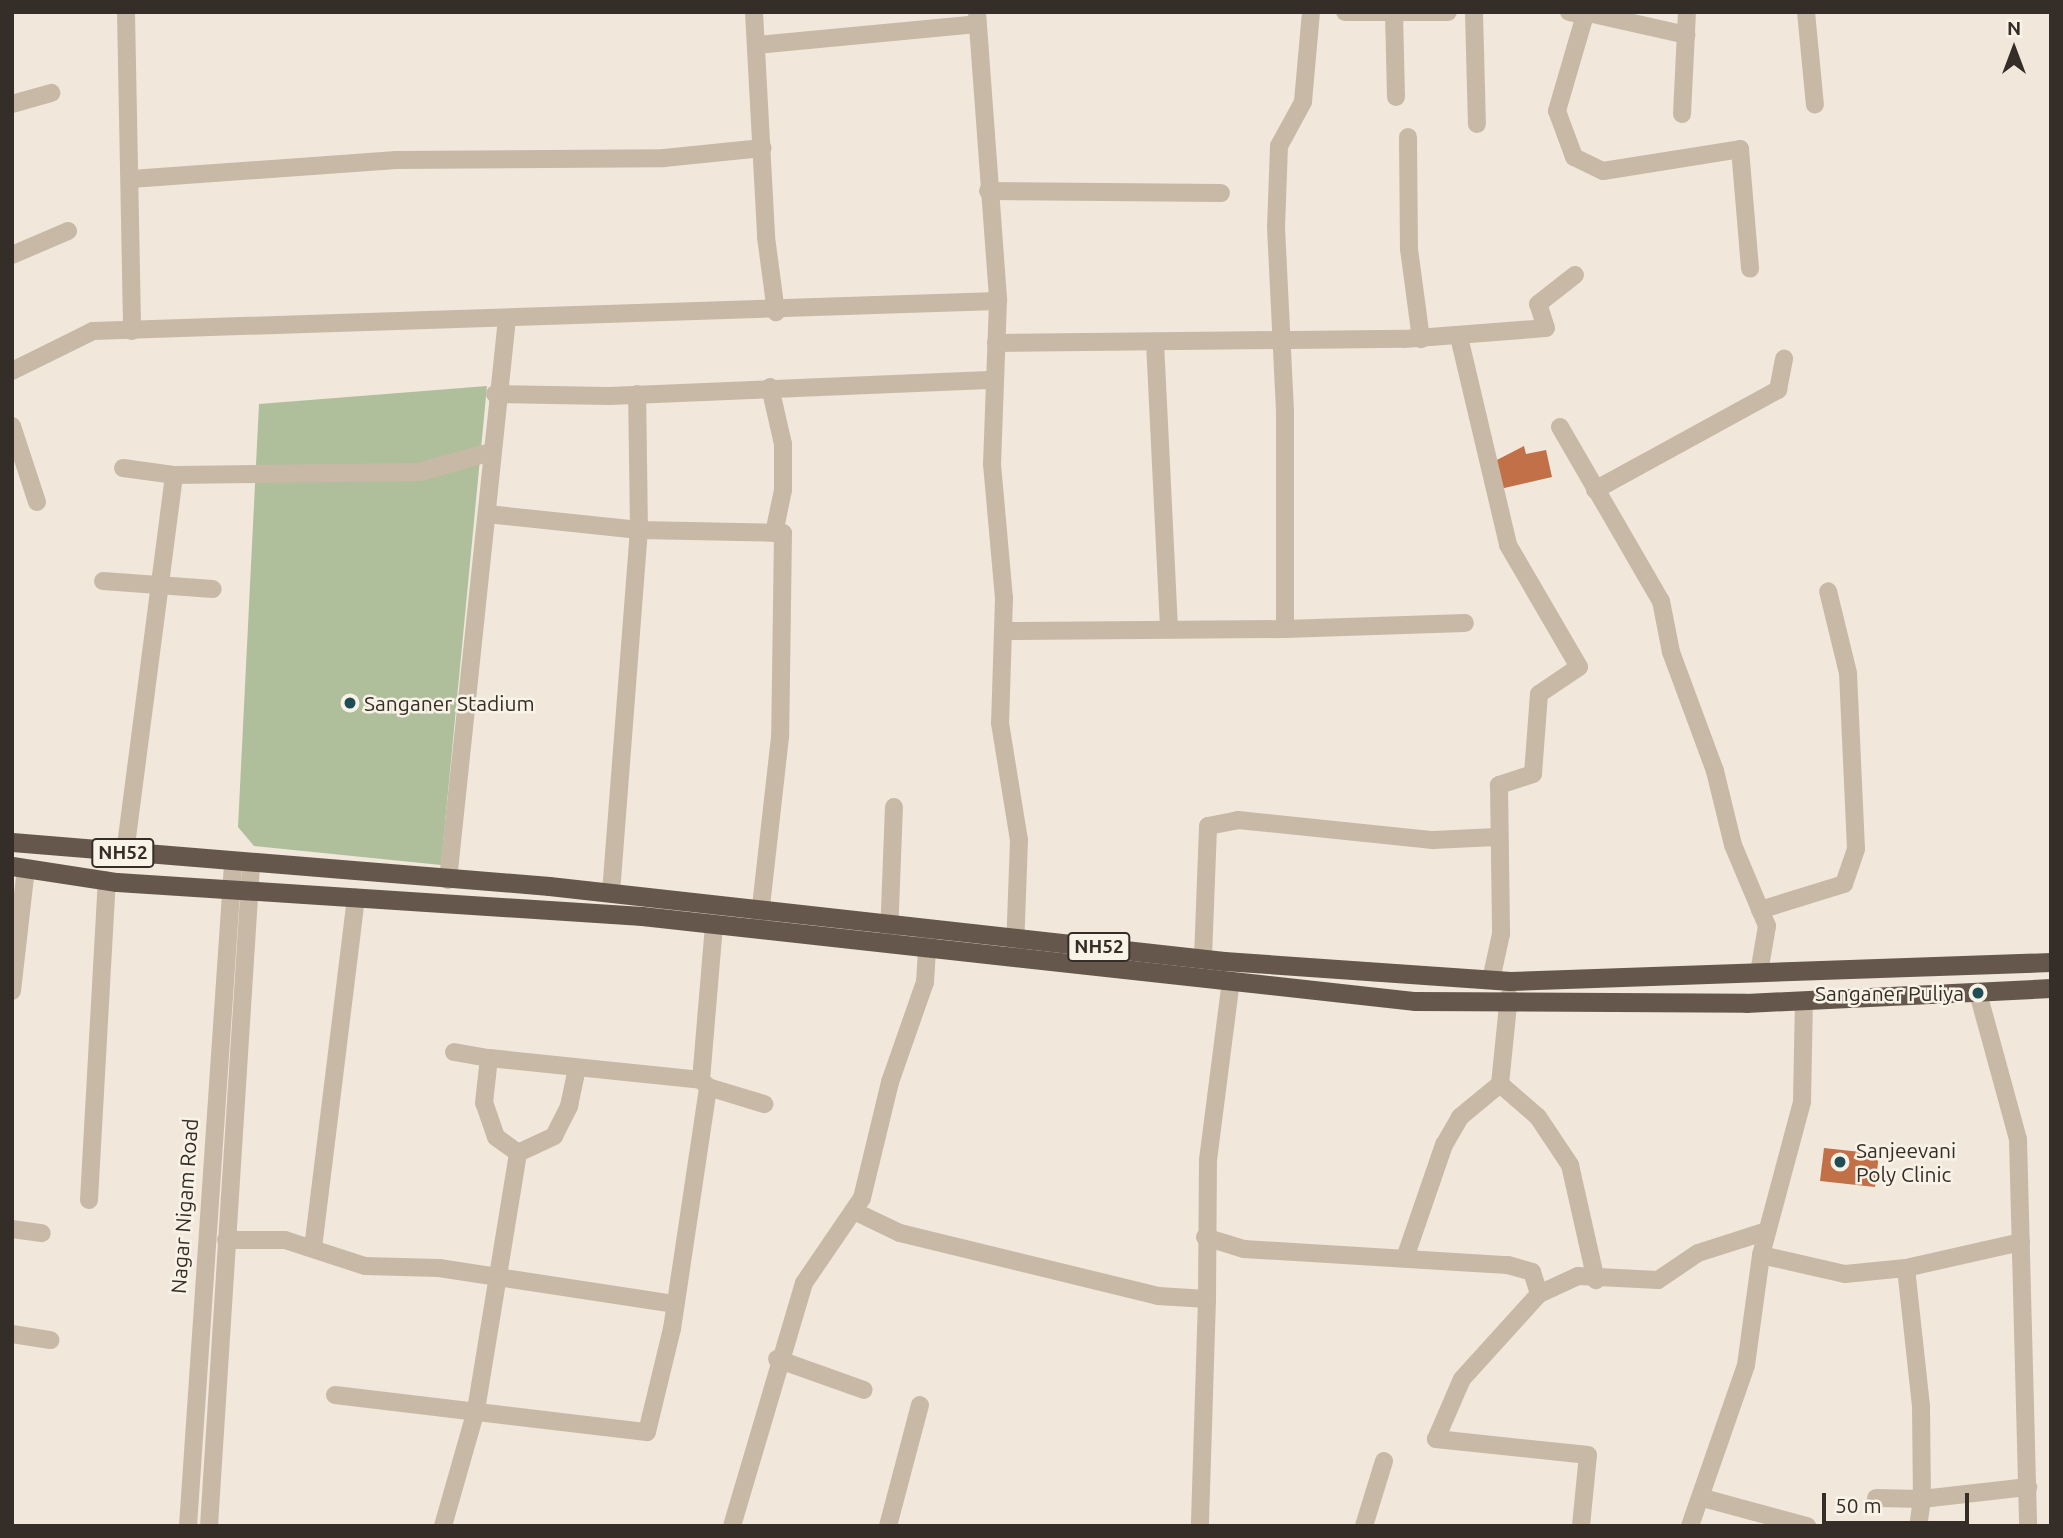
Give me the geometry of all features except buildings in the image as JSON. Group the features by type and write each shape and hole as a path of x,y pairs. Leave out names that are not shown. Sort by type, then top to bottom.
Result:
{"highway":[{"name":"NH52","path":"12,842 242,864 611,892 929,927 1015,947 1231,981 1415,1001 1804,1001 2051,988"},
{"name":"NH52","path":"19,867 107,881 714,924 926,947 1015,947 1490,980 2051,962"}],"street":[{"path":"126,12 132,331"},
{"path":"754,12 776,312"},
{"path":"1285,629 1279,146 1303,102 1311,12"},
{"path":"1345,12 1448,12"},
{"path":"1474,12 1477,124"},
{"path":"1682,114 1687,12"},
{"path":"1806,12 1815,105"},
{"path":"1686,35 1579,13 1557,111 1574,157 1603,171 1740,149 1750,269"},
{"path":"1394,14 1396,97"},
{"path":"757,45 977,18 998,301 992,464 1003,631 1000,723 1018,840 1015,947"},
{"path":"12,104 51,93"},
{"path":"1408,137 1409,249 1421,339"},
{"path":"131,179 396,160 664,158 762,148"},
{"path":"988,191 1221,193"},
{"path":"12,255 68,231"},
{"path":"996,343 1421,339 1546,328 1538,304 1575,275"},
{"path":"12,371 93,331 288,321 776,312 998,301"},
{"path":"448,880 486,514 495,394 507,318"},
{"path":"1459,337 1507,545 1579,667 1539,694 1533,774 1499,785 1496,836 1501,934 1490,980"},
{"path":"1154,342 1169,628"},
{"path":"1595,490 1778,390 1784,359"},
{"path":"495,394 638,394 995,380"},
{"path":"770,387 783,444 783,490 774,533"},
{"path":"611,892 639,530 638,394"},
{"path":"12,426 37,502"},
{"path":"1560,427 1582,456 1595,490 1661,601 1671,652 1767,926 1759,973"},
{"path":"123,468 174,475 419,472 491,452"},
{"path":"124,853 174,475"},
{"path":"486,514 639,530 783,533 785,600 780,737 759,929"},
{"path":"103,581 213,589"},
{"path":"1760,909 1844,884 1856,849 1848,673 1828,591"},
{"path":"1003,631 1285,629 1465,623"},
{"path":"889,943 894,807"},
{"path":"1203,958 1208,826 1238,820 1433,840 1496,836"},
{"path":"239,891 242,864"},
{"path":"12,991 19,867"},
{"path":"89,1200 107,881"},
{"name":"Nagar Nigam Road","path":"209,1526 226,1240 239,891"},
{"name":"Nagar Nigam Road","path":"188,1526 239,891"},
{"path":"313,1248 356,898"},
{"path":"335,1395 476,1409 560,1426 646,1432 675,1304 704,1083 714,924"},
{"path":"732,1526 777,1359 804,1283 854,1211 925,982 929,927"},
{"path":"1200,1526 1207,1299 1205,1237 1231,981"},
{"path":"1978,993 2018,1139 2028,1526"},
{"path":"1405,1258 1444,1145 1460,1118 1500,1084 1509,999"},
{"path":"1690,1526 1703,1498 1746,1365 1761,1255 1802,1102 1804,1001"},
{"path":"454,1052 704,1083 764,1104"},
{"path":"489,1058 484,1103 496,1137 518,1153"},
{"path":"518,1153 554,1136 577,1068"},
{"path":"1500,1084 1538,1118 1570,1165 1596,1280"},
{"path":"443,1526 476,1409 518,1153"},
{"path":"854,1211 900,1233 1158,1296 1207,1299"},
{"path":"12,1229 42,1233"},
{"path":"1581,1526 1588,1454 1436,1438 1462,1379 1539,1294 1578,1276 1596,1280 1658,1280 1699,1253 1767,1231"},
{"path":"1205,1237 1244,1248 1508,1265 1532,1272 1539,1294"},
{"path":"226,1240 285,1240 365,1266 498,1277 675,1304"},
{"path":"1761,1255 1845,1274 1906,1268 2021,1242"},
{"path":"1906,1268 1921,1407 1922,1499 1918,1526"},
{"path":"12,1334 51,1340"},
{"path":"777,1359 863,1390"},
{"path":"888,1526 920,1405"},
{"path":"1364,1526 1384,1461"},
{"path":"1876,1498 1922,1499 2028,1488"},
{"path":"1703,1498 1807,1526"}],"green space":[{"name":"Sanganer Stadium","path":"487,386 441,865 254,846 238,827 259,404"}],"place":[{"name":"Sanganer Stadium","path":"350,703"},
{"name":"Sanganer Puliya","path":"1978,993"},
{"name":"Sanjeevani Poly Clinic","path":"1840,1162"}]}
